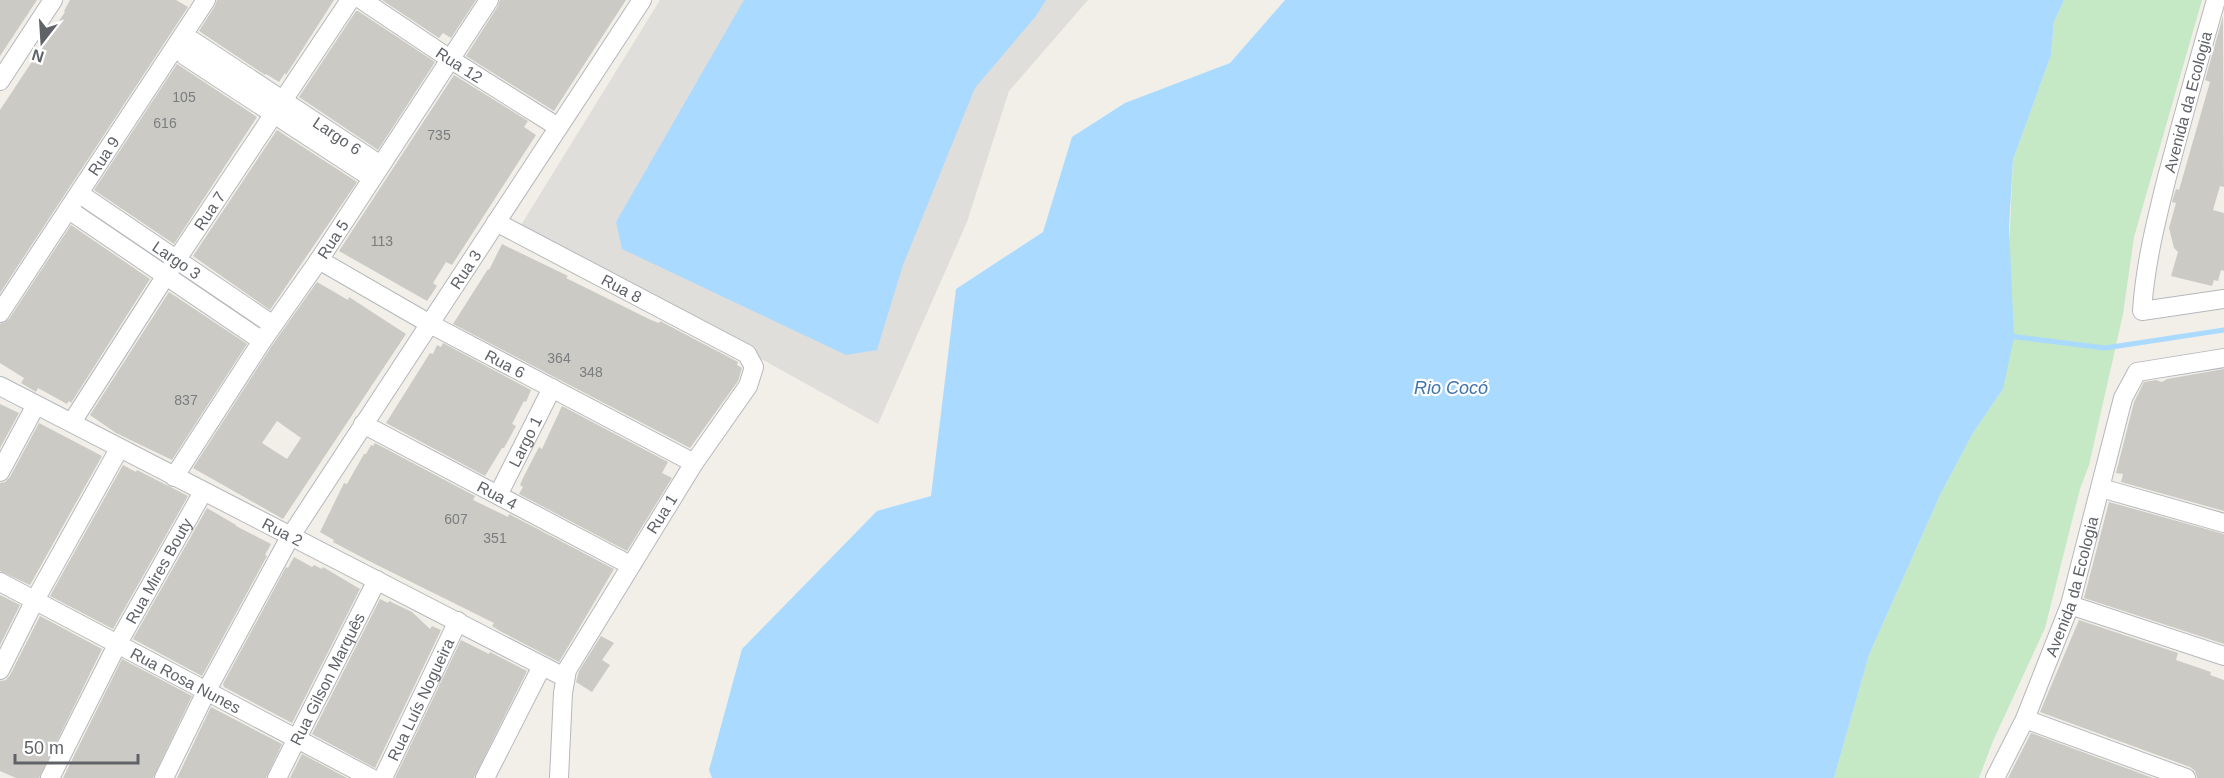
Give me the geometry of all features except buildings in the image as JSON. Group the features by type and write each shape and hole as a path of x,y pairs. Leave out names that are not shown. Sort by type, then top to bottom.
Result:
{"street":[{"path":"0,81 53,0"},
{"name":"Rua 7","path":"72,422 176,260 350,0"},
{"name":"Rua 12","path":"362,0 558,127"},
{"name":"Rua 5","path":"174,477 489,0"},
{"name":"Rua 3","path":"164,778 207,690 290,537 642,0"},
{"name":"Avenida da Ecologia","path":"2216,0 2181,123 2151,242 2144,276 2142,311 2224,299"},
{"name":"Rua 9","path":"0,313 179,42 201,2"},
{"name":"Largo 6","path":"179,42 193,41 279,107 373,160 375,171"},
{"name":"Largo 3","path":"80,194 273,325"},
{"name":"Largo 3","path":"69,210 262,341"},
{"name":"Rua 8","path":"496,222 747,354"},
{"name":"Rua 6","path":"319,260 430,324 694,463"},
{"name":"Rua 1","path":"564,677 571,662 694,463 748,386 754,367 747,354"},
{"name":"Avenida da Ecologia","path":"1995,778 2025,719 2070,605 2128,387 2137,372 2224,358"},
{"name":"Rua 2","path":"0,386 564,677"},
{"name":"Largo 1","path":"498,495 552,388"},
{"path":"0,472 36,405"},
{"name":"Rua 4","path":"363,424 630,565"},
{"path":"0,670 35,600 119,449"},
{"path":"2101,488 2224,523"},
{"name":"Rua Mires Bouty","path":"50,778 118,643 203,492"},
{"name":"Rua Gilson Marquês","path":"277,778 376,580"},
{"name":"Rua Rosa Nunes","path":"0,582 371,778"},
{"path":"2070,605 2224,656"},
{"name":"Rua Luís Nogueira","path":"383,778 459,621"},
{"path":"485,778 542,666"},
{"path":"559,778 564,677"},
{"path":"2025,719 2186,778"}],"shaded area":[{"path":"660,0 1088,0 1009,91 967,222 878,424 521,225"}],"green space":[{"path":"2064,0 2202,0 2134,237 2123,314 2089,465 2080,489 2045,628 1993,741 1979,778 1834,778 1869,655 1941,493 1973,433 2003,389 2013,160 2051,55 2054,22"}],"water":[{"path":"744,0 1046,0 1036,16 975,88 903,265 877,350 846,355 622,249 616,222"},
{"name":"Rio Cocó","path":"1285,0 2064,0 2054,22 2051,55 2013,160 2009,227 2014,337 2003,389 1973,433 1941,493 1869,655 1834,778 712,778 709,770 742,649 877,511 931,496 956,289 1043,232 1072,137 1125,103 1230,63"}],"waterway":[{"path":"2009,336 2105,348 2224,330"}]}
